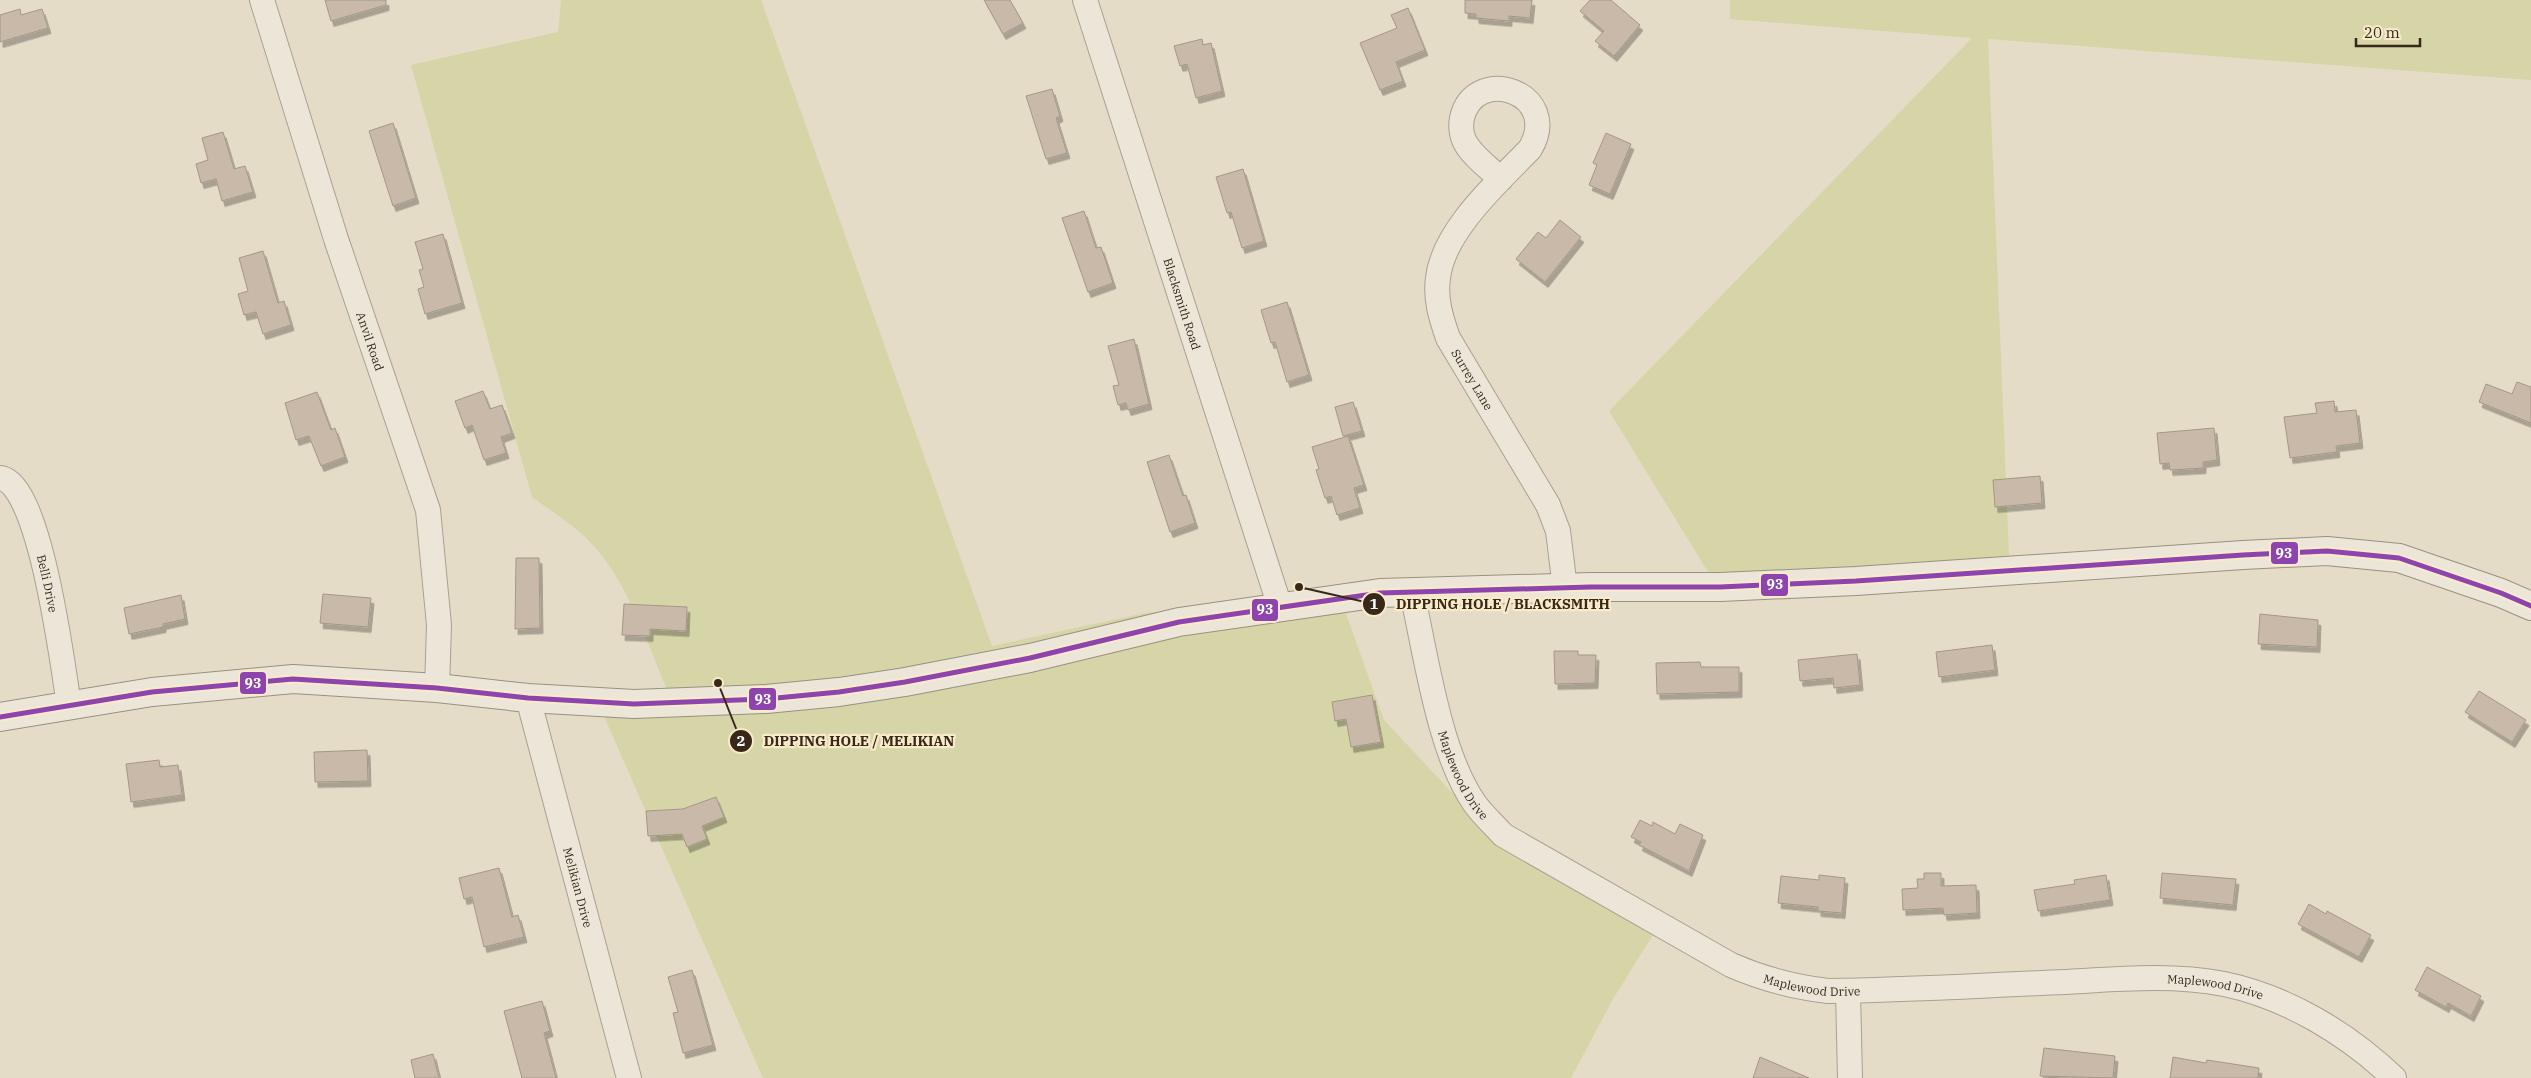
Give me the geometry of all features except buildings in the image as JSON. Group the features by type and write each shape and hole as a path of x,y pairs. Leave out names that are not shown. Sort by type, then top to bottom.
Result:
{"main road":[{"path":"0,717 152,692 293,679 437,688 528,698 652,704 766,699 839,692 974,670 1179,622 1380,593 1564,588 1720,587 1856,581 2125,562 2327,551 2398,558 2501,593 2531,606"}],"street":[{"name":"Anvil Road","path":"262,0 336,239 428,510 439,625 437,688"},
{"name":"Blacksmith Road","path":"1085,0 1280,606"},
{"name":"Surrey Lane","path":"1501,179 1460,226 1444,255 1438,276 1439,310 1448,338 1548,505 1558,531 1564,588"},
{"name":"Belli Drive","path":"0,478 4,478 20,491 33,523 53,602 69,705"},
{"name":"Maplewood Drive","path":"1412,593 1444,734 1455,766 1475,804 1503,836 1731,965 1766,980 1796,988 1848,991 2140,979 2187,980 2224,984 2264,995 2295,1008 2348,1042 2379,1064 2394,1078"},
{"name":"Melikian Drive","path":"528,698 629,1078"},
{"path":"1848,991 1850,1078"}],"green space":[{"path":"561,0 761,0 992,646 1145,613 1340,597 1384,720 1473,815 1658,927 1613,999 1571,1078 763,1078 603,714 672,702 627,596 604,558 577,530 532,497 411,65 558,32"},
{"path":"1730,0 2531,0 2531,80 1988,39 2010,579 1713,580 1609,411 1972,38 1730,19"}],"transit line":[{"name":"93","path":"0,717 152,692 293,679 437,688 528,698 634,704 766,699 839,692 905,682 1030,658 1179,622 1380,593 1590,587 1720,587 1856,581 2327,551 2399,558 2501,593 2531,606"}],"place":[{"name":"DIPPING HOLE / BLACKSMITH","path":"1299,587"},
{"name":"DIPPING HOLE / MELIKIAN","path":"718,683"}]}
